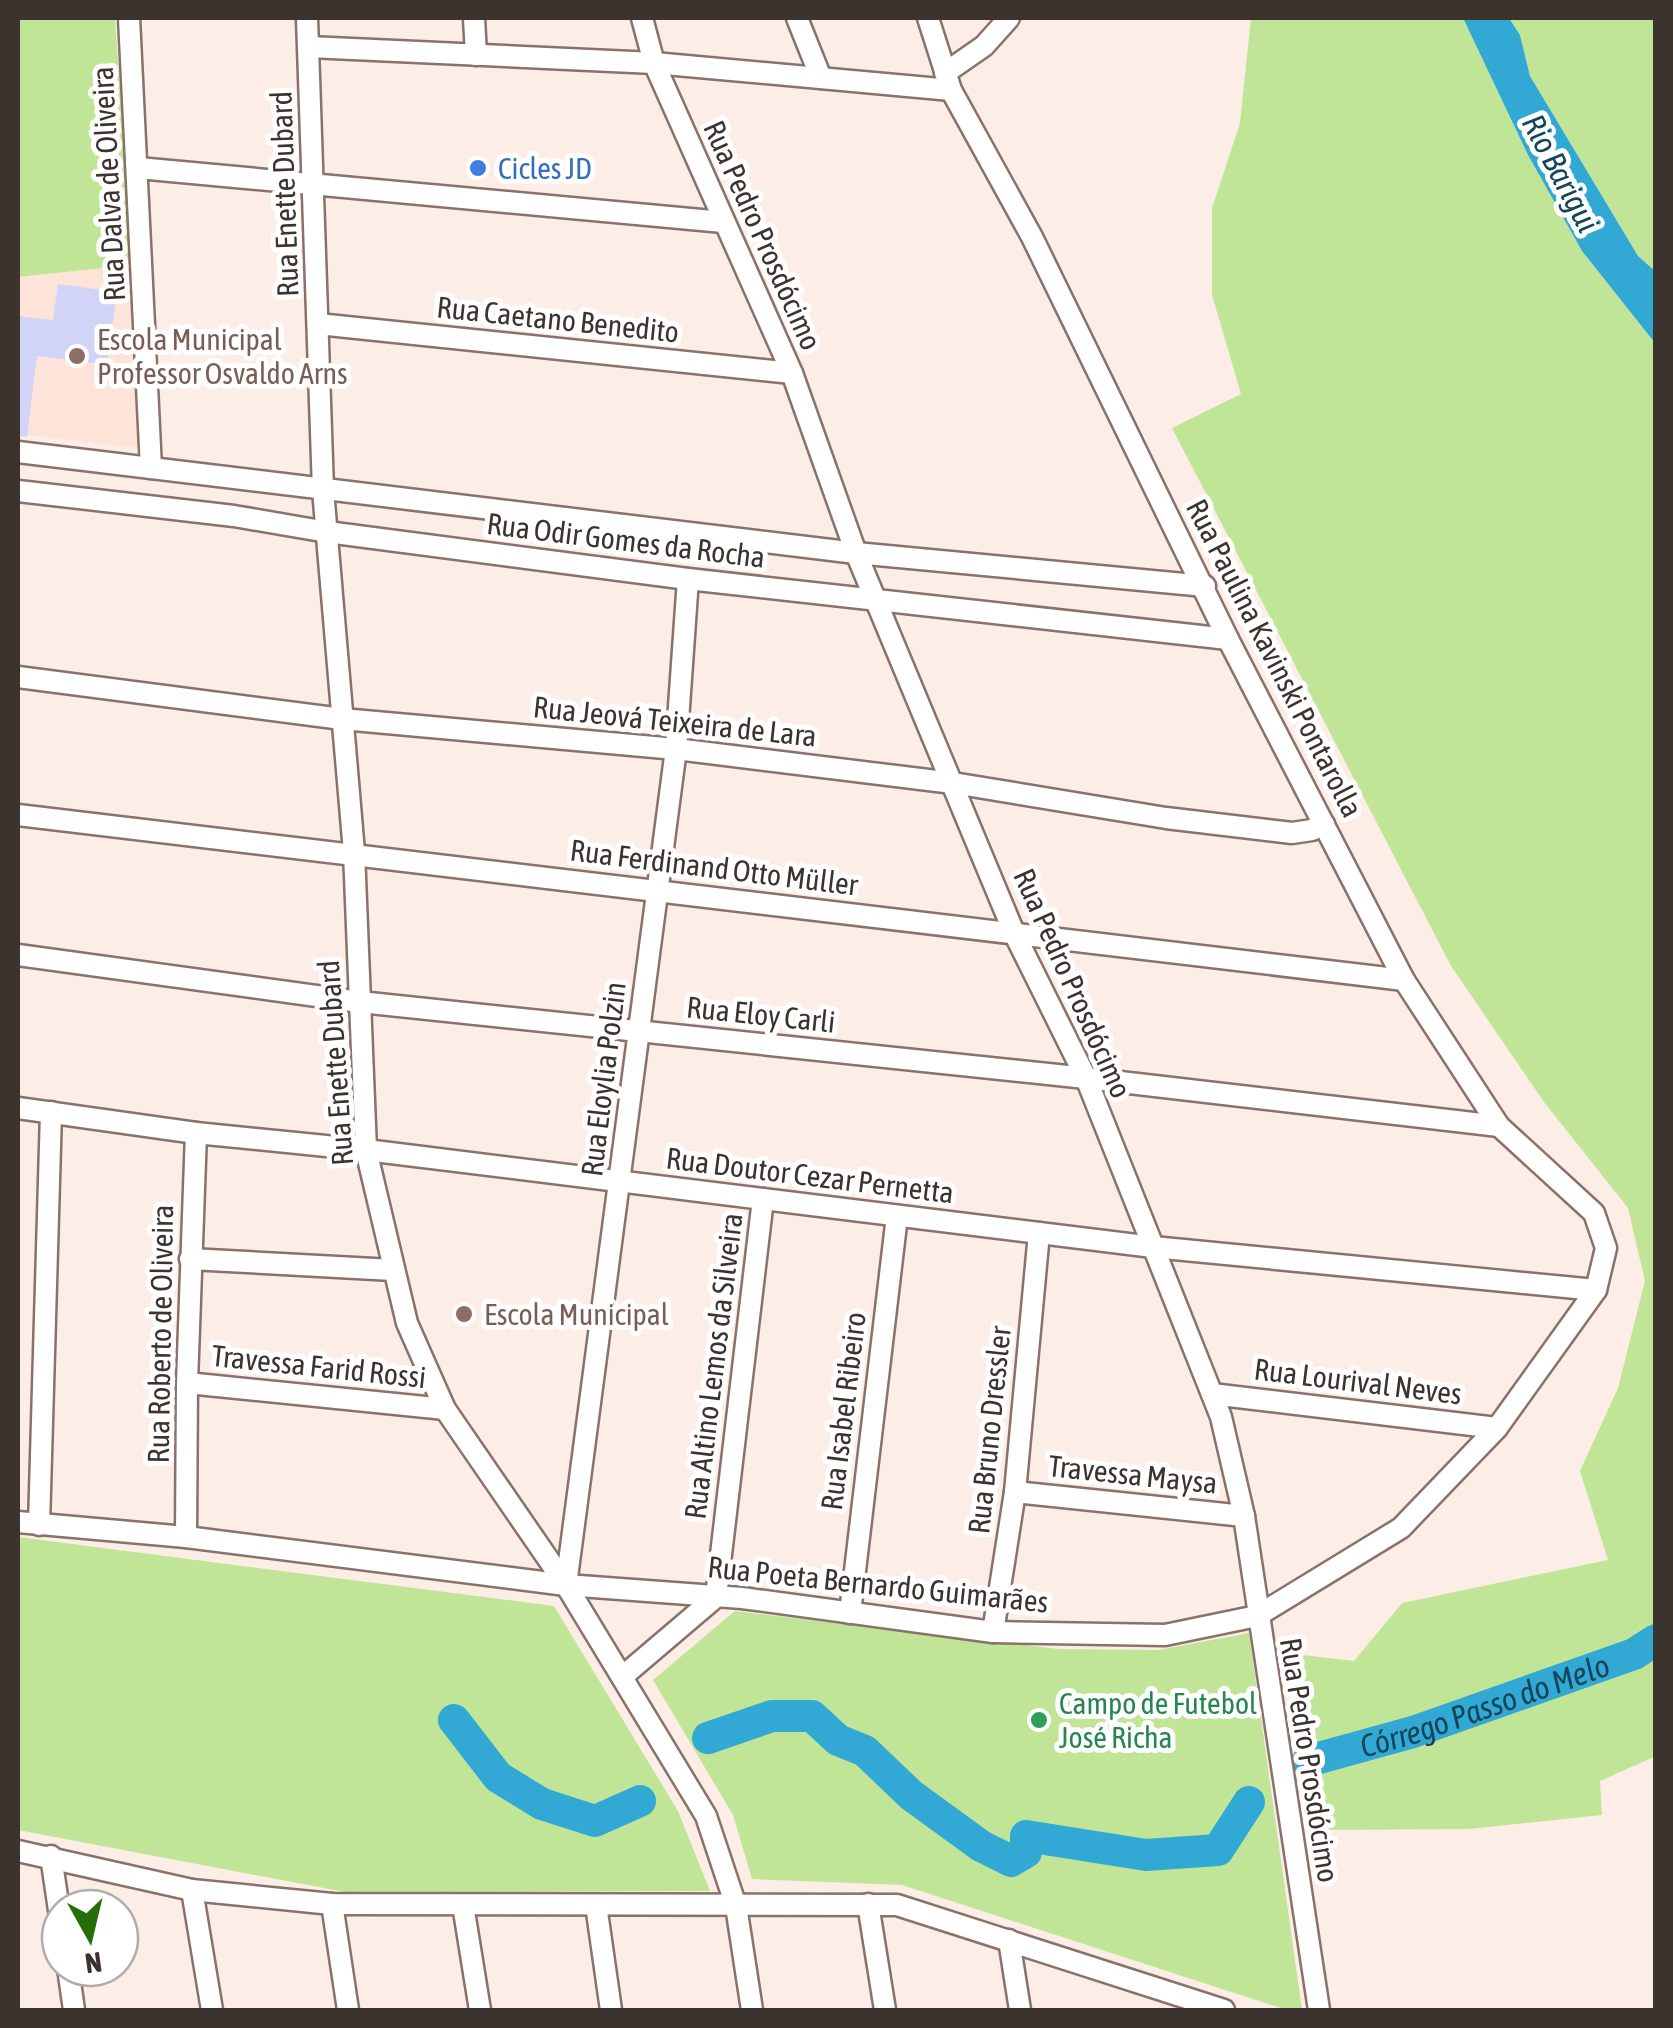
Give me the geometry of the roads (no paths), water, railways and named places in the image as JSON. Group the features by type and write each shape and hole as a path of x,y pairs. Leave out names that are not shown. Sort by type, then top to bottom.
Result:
{"street":[{"name":"Rua Dalva de Oliveira","path":"129,18 151,468"},
{"name":"Rua Enette Dubard","path":"307,18 323,490 354,852 366,1150 407,1323 445,1409 566,1586 706,1816 736,1906 752,2010"},
{"path":"474,18 476,55"},
{"name":"Rua Pedro Prosdócimo","path":"642,18 654,62 792,373 856,552 1015,934 1086,1078 1221,1418 1244,1516 1319,2010"},
{"path":"796,18 821,78"},
{"name":"Rua Paulina Kavinski Pontarolla","path":"928,18 948,81 1032,237 1228,639 1404,980 1499,1126 1594,1213 1606,1248 1596,1290"},
{"path":"309,47 654,62 821,78 948,81 1009,18"},
{"path":"138,168 723,222"},
{"name":"Rua Caetano Benedito","path":"318,324 792,373"},
{"name":"Rua Odir Gomes da Rocha","path":"18,452 856,552 1205,586"},
{"name":"Rua Odir Gomes da Rocha","path":"18,491 234,516 327,532 688,579 1228,639"},
{"name":"Rua Eloylia Polzin","path":"566,1586 676,749 688,579"},
{"name":"Rua Jeová Teixeira de Lara","path":"18,677 342,720 676,749 953,783 1166,818 1292,833 1324,824"},
{"name":"Rua Ferdinand Otto Müller","path":"18,814 1404,980"},
{"name":"Rua Eloy Carli","path":"18,956 360,1002 1086,1078 1499,1126"},
{"name":"Rua Doutor Cezar Pernetta","path":"18,1108 196,1133 366,1150 1154,1248 1596,1290"},
{"path":"28,1524 51,1112"},
{"name":"Rua Roberto de Oliveira","path":"186,1537 196,1133"},
{"name":"Rua Altino Lemos da Silveira","path":"716,1597 764,1199"},
{"name":"Rua Isabel Ribeiro","path":"850,1612 896,1216"},
{"name":"Rua Bruno Dressler","path":"993,1632 1015,1492 1038,1233"},
{"path":"190,1259 394,1270"},
{"name":"Rua Poeta Bernardo Guimarães","path":"28,1524 186,1537 566,1586 716,1597 993,1632 1164,1636 1257,1616 1401,1528 1497,1428 1596,1290"},
{"name":"Travessa Farid Rossi","path":"187,1383 445,1409"},
{"name":"Rua Lourival Neves","path":"1212,1394 1497,1428"},
{"name":"Travessa Maysa","path":"1015,1492 1244,1516"},
{"path":"622,1677 716,1597"},
{"path":"18,1850 192,1890 332,1904 896,1905 1224,2010"},
{"path":"51,1856 56,1888"},
{"path":"192,1890 212,2010"},
{"path":"332,1904 348,2010"},
{"path":"868,1904 885,2010"},
{"path":"463,1905 480,2010"},
{"path":"596,1906 610,2010"},
{"path":"1009,1940 1020,2010"}],"water":[{"name":"Rio Barigui","path":"1463,18 1509,18 1520,35 1530,76 1638,256 1655,271 1655,343 1582,251 1528,155"}],"waterway":[{"name":"Córrego Passo do Melo","path":"1308,1761 1413,1732 1634,1654 1656,1640"},
{"name":"Córrego Passo do Melo","path":"708,1738 772,1716 812,1716 838,1740 865,1751 911,1795 981,1846 1011,1861 1026,1852 1026,1836 1146,1855 1218,1850 1249,1802"},
{"name":"Córrego Passo do Melo","path":"454,1720 498,1777 542,1804 595,1821 640,1801"}],"place":[{"name":"Cicles JD","path":"478,168"},
{"name":"Escola Municipal Professor Osvaldo Arns","path":"77,356"},
{"name":"Escola Municipal","path":"464,1314"},
{"name":"Campo de Futebol José Richa","path":"1039,1720"}]}
